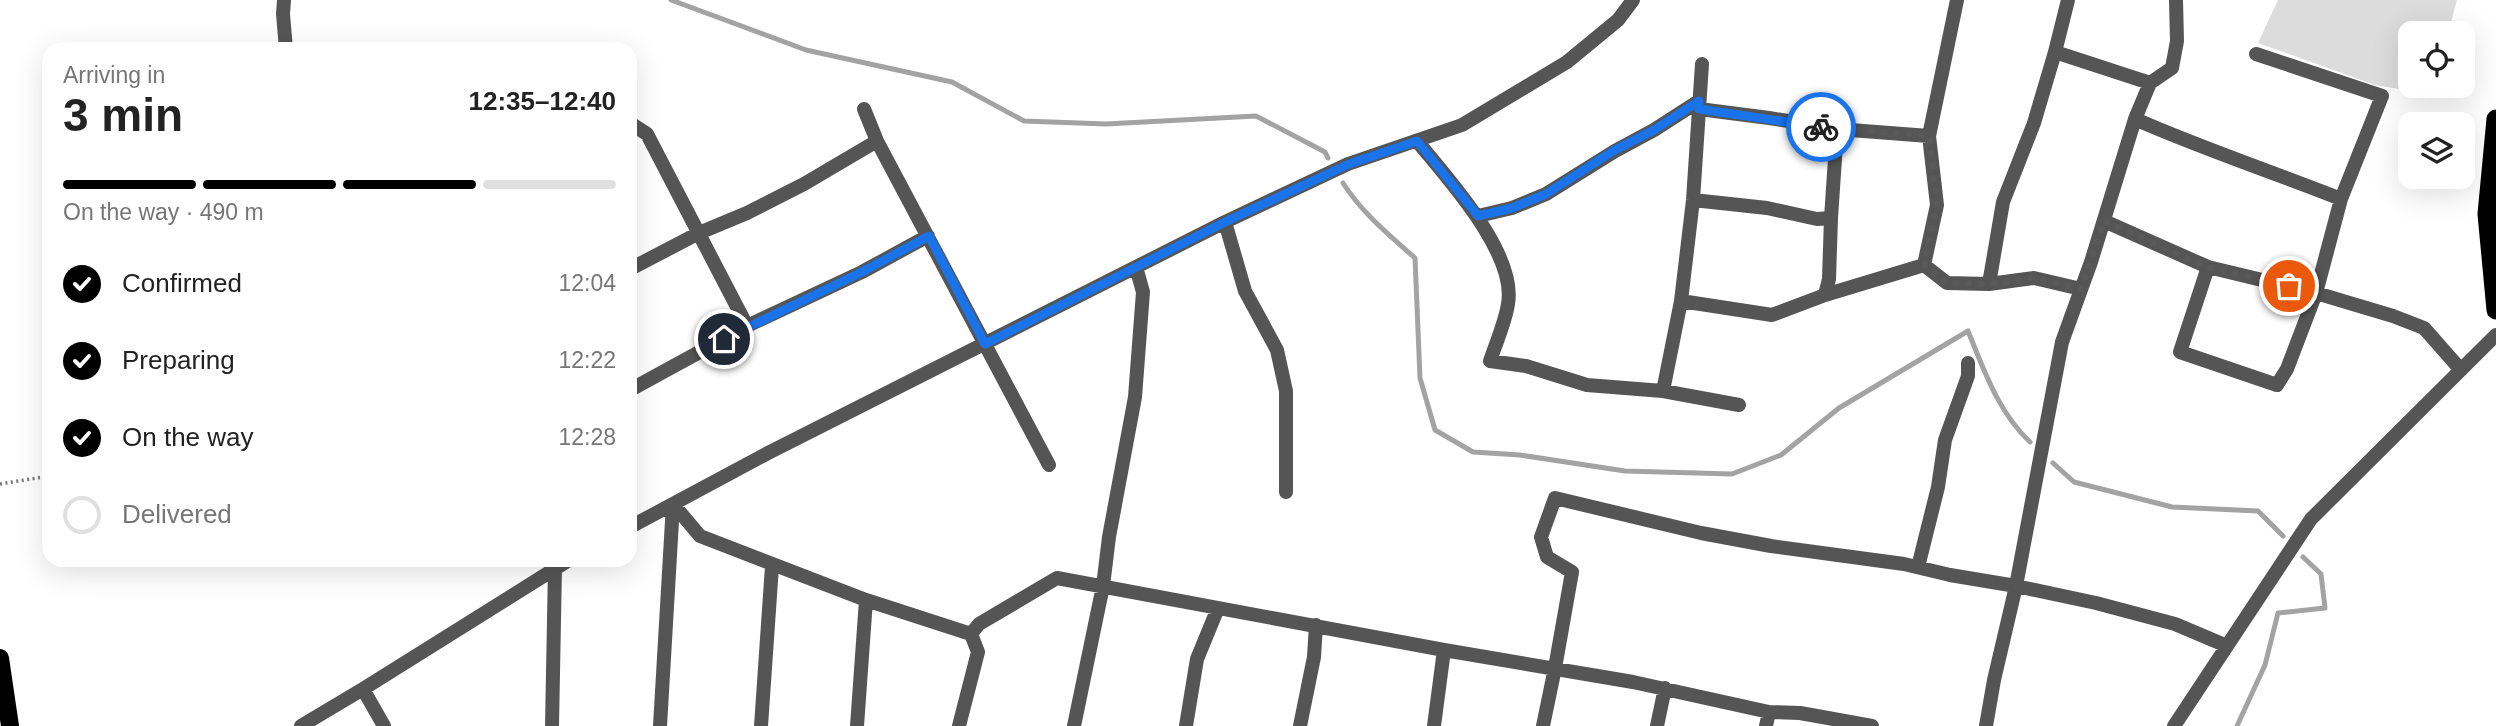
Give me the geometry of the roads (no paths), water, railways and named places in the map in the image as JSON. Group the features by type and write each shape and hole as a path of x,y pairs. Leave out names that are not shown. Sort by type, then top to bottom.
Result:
{"highway":[{"path":"2496,119 2487,214 2496,310"}],"main road":[{"path":"0,658 10,726"}],"street":[{"path":"284,0 285,42"},
{"path":"637,523 768,453 1225,222 1349,164 1462,125 1567,62 1618,20 1633,0"},
{"path":"1924,264 1937,205 1929,136 1957,0"},
{"path":"1989,284 2003,202 2034,123 2068,0"},
{"path":"1986,726 2016,586 2062,342 2104,221 2135,119 2150,83 2172,68 2177,41 2176,0"},
{"path":"2055,52 2150,83"},
{"path":"2208,267 2180,352 2277,385 2296,347 2316,293 2342,199 2382,96 2256,54"},
{"path":"1663,391 1681,301 1693,200 1702,64"},
{"path":"1478,216 1512,208 1546,194 1615,150 1699,105 1837,129 1929,136"},
{"path":"864,109 877,141 1049,464"},
{"path":"2135,119 2227,157 2342,199"},
{"path":"637,128 647,134 747,327"},
{"path":"1825,295 1829,279 1837,129"},
{"path":"637,264 699,233 759,208 877,141"},
{"path":"1417,141 1478,216 1507,275 1509,303 1490,361 1526,366 1587,385 1663,391 1739,405"},
{"path":"1693,200 1767,208 1817,219 1831,218"},
{"path":"2104,221 2208,267 2316,293 2424,328 2461,370"},
{"path":"1225,222 1245,291 1277,350 1286,391 1286,492"},
{"path":"637,386 747,327 862,272 929,236"},
{"path":"1924,264 1947,283 1989,284 2034,278 2081,289"},
{"path":"1681,301 1772,315 1825,295 1924,264"},
{"path":"1073,726 1103,586 1109,537 1135,397 1143,292 1136,267"},
{"path":"2174,726 2311,519 2496,335"},
{"path":"1918,567 1938,487 1945,440 1968,376 1968,363"},
{"path":"1543,726 1572,572 1547,557 1541,537 1555,498 1724,537 1918,567 2096,603 2175,624 2227,646"},
{"path":"673,505 700,536 866,600 971,634"},
{"path":"660,726 673,505"},
{"path":"761,726 772,566"},
{"path":"301,726 363,690 548,567"},
{"path":"552,567 552,726"},
{"path":"971,634 979,624 1057,578 1665,688 1768,719 1800,713 1872,726"},
{"path":"857,726 866,600"},
{"path":"1186,726 1198,659 1218,608"},
{"path":"1300,726 1314,657 1316,625"},
{"path":"959,726 978,652 971,634"},
{"path":"1434,726 1444,650"},
{"path":"1657,726 1665,688"},
{"path":"363,690 384,726"}],"waterway":[{"path":"671,0 806,50 952,82 1024,121 1106,124 1256,116 1325,152 1328,158"},
{"path":"1343,183 1367,214 1415,258 1420,378 1435,430 1473,452 1520,455 1625,471 1732,474 1781,455 1839,408 1968,331 2001,404 2030,442"},
{"path":"2053,463 2074,482 2172,507 2258,511 2283,536"},
{"path":"2237,726 2265,665 2278,613 2325,608 2321,574 2303,557"}]}
